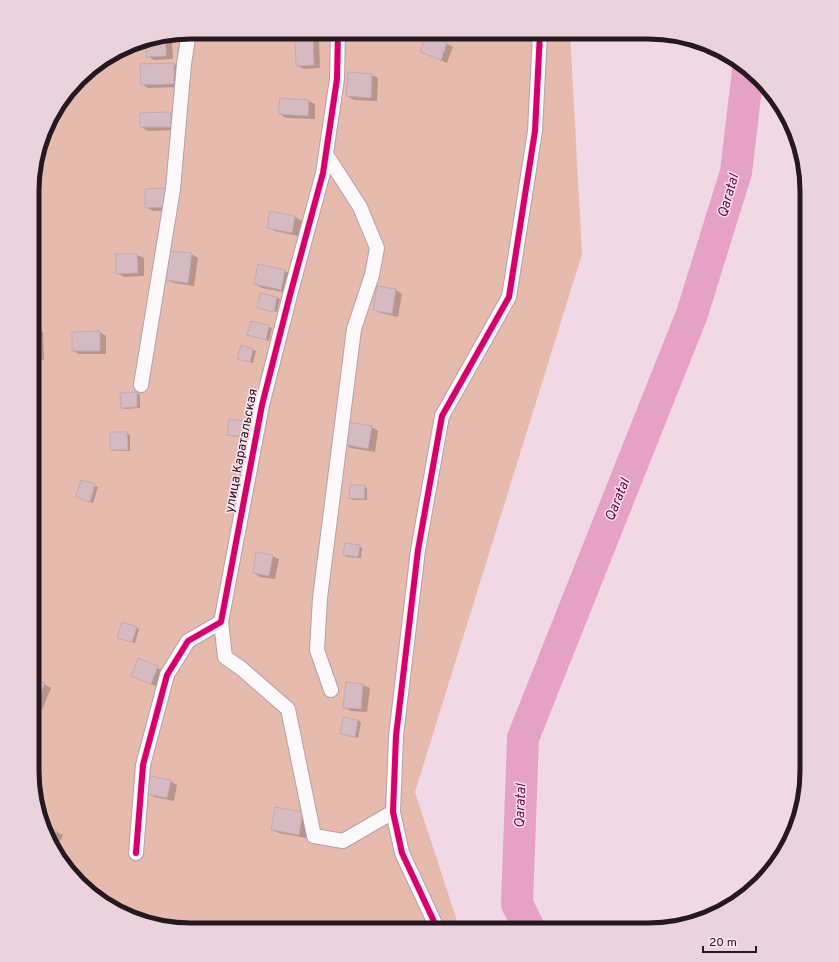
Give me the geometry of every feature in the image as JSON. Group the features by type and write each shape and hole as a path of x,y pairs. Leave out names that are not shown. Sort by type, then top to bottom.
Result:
{"street":[{"path":"141,385 173,190 184,64 188,39"},
{"name":"улица Каратальская","path":"338,39 337,79 323,173 262,404 221,622 225,657 242,669 288,709 314,836 343,841 393,812"},
{"path":"435,923 402,853 393,812 396,736 418,550 442,416 509,297 535,131 540,39"},
{"path":"326,154 360,207 377,248 372,275 354,329 320,598 317,650 331,690"},
{"path":"136,853 143,765 167,675 188,641 221,622"}],"shaded area":[{"path":"181,39 570,39 582,254 415,792 458,923 181,923 152,918 115,903 91,885 70,863 59,847 47,820 39,781 40,171 47,142 59,115 70,99 99,70 115,59 142,47"}],"building":[{"path":"295,39 313,39 314,65 296,66"},
{"path":"425,39 437,39 447,43 441,60 420,52"},
{"path":"166,41 166,56 146,57 146,46"},
{"path":"174,63 174,84 141,85 140,64"},
{"path":"348,72 372,74 371,98 346,96"},
{"path":"280,98 309,100 308,116 278,114"},
{"path":"171,112 171,127 140,127 140,113"},
{"path":"166,188 166,207 145,208 145,189"},
{"path":"270,211 295,216 292,233 267,228"},
{"path":"170,251 192,253 188,283 166,280"},
{"path":"116,254 137,254 138,273 116,274"},
{"path":"258,264 285,270 281,290 254,284"},
{"path":"377,286 396,289 392,314 373,310"},
{"path":"260,293 277,297 274,312 257,308"},
{"path":"251,321 269,325 266,340 247,335"},
{"path":"100,331 100,351 72,351 72,332"},
{"path":"241,345 253,349 250,362 237,359"},
{"path":"137,392 137,407 121,408 120,393"},
{"path":"229,419 248,421 246,437 227,435"},
{"path":"347,422 372,426 368,449 343,444"},
{"path":"110,432 127,432 128,450 110,450"},
{"path":"81,480 95,484 90,502 76,497"},
{"path":"350,485 365,485 364,499 349,498"},
{"path":"345,543 360,545 358,557 343,555"},
{"path":"256,552 273,555 269,576 253,573"},
{"path":"122,622 137,627 132,642 117,638"},
{"path":"138,658 158,666 151,684 131,676"},
{"path":"39,681 45,683 39,697"},
{"path":"346,682 363,684 361,709 343,708"},
{"path":"343,717 358,720 355,737 340,734"},
{"path":"150,776 171,780 167,798 146,794"},
{"path":"275,807 303,812 299,835 271,830"},
{"path":"51,828 57,831 54,837"}],"waterway":[{"name":"Qaratal","path":"526,923 517,904 523,738 692,314 736,172 747,76"}],"cycle path":[{"path":"136,853 143,765 167,675 188,641 221,622 262,405 323,173 337,79 338,39"},
{"path":"435,923 402,853 393,812 396,736 418,550 442,416 509,297 535,131 540,39"}]}
